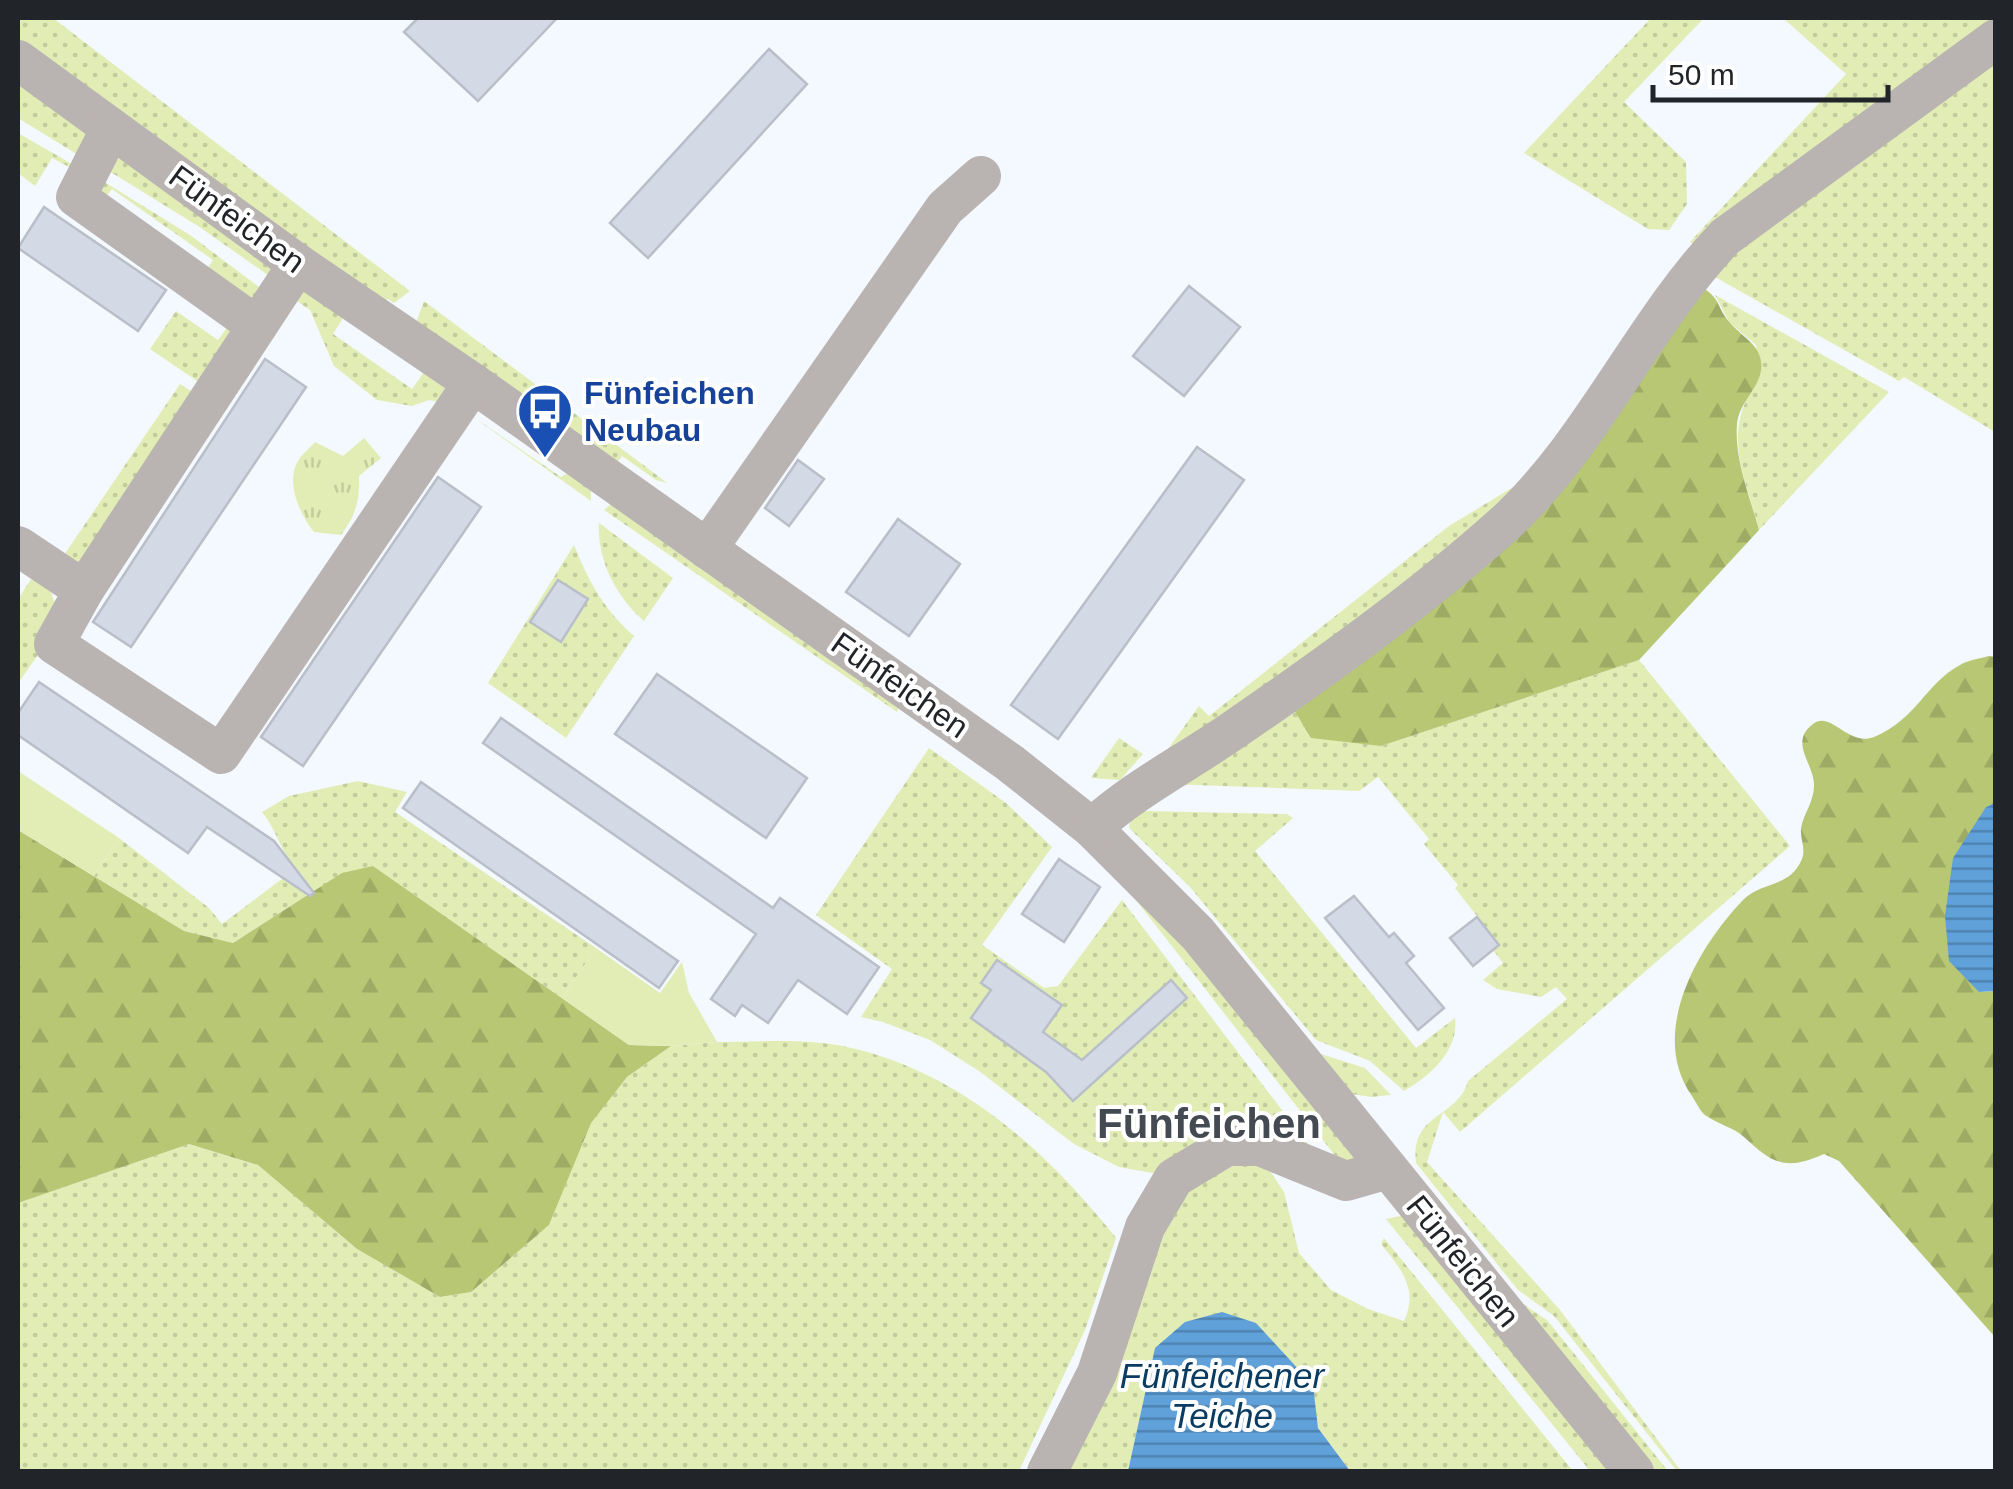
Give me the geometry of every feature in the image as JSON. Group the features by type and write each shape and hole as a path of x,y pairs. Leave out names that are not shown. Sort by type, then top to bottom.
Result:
{"street":[{"path":"1092,828 1117,805 1234,730 1354,645 1503,524 1548,477 1691,272 1725,237 1996,38"},
{"name":"Fünfeichen","path":"18,60 298,264 1010,763 1092,828 1198,934 1634,1472"},
{"path":"111,128 76,197 257,326"},
{"path":"707,549 945,208 982,176"},
{"path":"298,264 84,590 54,644 221,754 473,383"},
{"path":"18,546 84,590"},
{"path":"1047,1472 1096,1373 1145,1228 1174,1178 1227,1146 1260,1146 1346,1181 1388,1169"}],"green space":[{"path":"18,18 53,18 410,291 394,303 388,299 381,302 18,41"},
{"path":"1651,18 1704,18 1624,102 1686,162 1687,204 1669,230 1648,229 1524,153"},
{"path":"1783,18 1995,18 1995,25 1699,249 1690,242 1846,74"},
{"path":"1995,50 1995,432 1904,377 1899,381 1708,273"},
{"path":"18,81 85,128 88,147 83,158 18,118"},
{"path":"18,133 77,167 73,169 52,158 35,186 18,173"},
{"path":"112,148 272,262 275,280 198,226 96,163"},
{"path":"93,175 190,235 267,293 254,304 200,280 213,260 112,189 105,198"},
{"path":"1697,284 1715,299 1761,358 1760,375 1737,424 1738,451 1759,530 1639,660 1381,746 1311,738 1291,705 1370,651"},
{"path":"303,285 345,315 333,334 412,389 425,371 446,389 448,404 429,400 412,406 377,400 334,366 310,310 288,295"},
{"path":"1715,295 1889,392 1759,530 1742,471 1738,435 1747,398 1759,378 1756,345 1729,322"},
{"path":"424,301 667,483 656,480 622,456 615,465 416,323"},
{"path":"176,311 218,340 231,322 240,335 206,387 150,349"},
{"path":"180,384 197,395 81,567 58,564"},
{"path":"472,416 561,477 569,472 591,487 591,501"},
{"path":"364,438 381,458 359,476 354,514 341,535 314,532 299,508 294,488 298,461 315,442 343,456"},
{"path":"1538,472 1292,676 1158,763 1199,706 1209,716 1449,526"},
{"path":"611,504 900,703 897,712 604,510"},
{"path":"599,523 673,578 644,621 610,577 601,551"},
{"path":"574,545 598,595 634,636 566,738 488,683"},
{"path":"39,567 54,602 53,628 18,684 18,599"},
{"path":"1995,657 1995,803 1986,807 1979,992 1995,991 1995,1337 1839,1161 1824,1154 1799,1162 1780,1162 1705,1115 1680,1072 1675,1046 1684,993 1709,942 1743,900 1783,880 1802,859 1801,829 1814,786 1803,746 1806,731 1820,721 1856,737 1874,737 1901,721 1948,673 1966,662"},
{"path":"1639,660 1790,846 1460,1132 1443,1112 1427,1162 1560,1310 1681,1471 1677,1471 1554,1316 1518,1290 1416,1163 1416,1147 1427,1125 1455,1102 1468,1081 1567,999 1556,987 1541,997 1497,989 1483,980 1503,963 1493,950 1499,944 1424,844 1429,839 1378,777 1359,791 1168,784 1291,705 1381,746"},
{"path":"1119,738 1143,754 1120,780 1091,778"},
{"path":"929,748 1006,803 1052,847 982,945 1044,988 1058,986 1122,900 1314,1152 1152,1173 1119,1167 1074,1144 979,1071 930,1040 861,1017 892,969 816,915"},
{"path":"18,771 119,838 94,876 18,830"},
{"path":"358,781 407,792 395,812 596,948 562,998 373,866 294,904 233,943 184,931 94,876 119,838 209,908 222,924 295,869 262,812 289,796"},
{"path":"1144,811 1287,814 1293,818 1255,851 1416,1048 1455,1018 1452,1041 1441,1061 1404,1091 1370,1061 1316,1040 1190,887 1129,828 1130,820"},
{"path":"18,830 184,931 233,943 342,873 373,866 629,1045 671,1046 627,1077 591,1123 549,1225 471,1292 440,1297 357,1249 258,1165 189,1144 18,1203"},
{"path":"1132,895 1185,941 1360,1151 1347,1171"},
{"path":"596,948 660,993 682,962 689,993 717,1042 629,1045 562,998"},
{"path":"717,1042 831,1044 888,1059 927,1075 998,1119 1030,1146 1116,1238 1085,1330 1019,1471 18,1472 18,1203 189,1144 258,1165 357,1249 440,1297 471,1292 549,1225 590,1123 627,1077 671,1046"},
{"path":"1321,1054 1365,1068 1391,1095 1352,1094"},
{"path":"1261,1157 1284,1192 1299,1253 1331,1290 1368,1309 1404,1321 1409,1289 1381,1244 1384,1238 1573,1471 1350,1471 1318,1428 1312,1385 1155,1348 1128,1471 1061,1472 1184,1179"},
{"path":"1405,1215 1613,1471 1590,1471 1386,1219"},
{"path":"1510,1295 1548,1321 1668,1471 1651,1471"}],"water":[{"path":"1995,803 1995,991 1979,992 1949,961 1945,916 1953,858 1986,807"},
{"name":"Fünfeichener Teiche","path":"1222,1312 1256,1323 1313,1385 1318,1428 1350,1471 1128,1471 1155,1348 1185,1322"}],"building":[{"path":"418,18 557,18 478,101 404,32"},
{"path":"769,49 807,84 648,258 610,223"},
{"path":"44,207 166,290 138,331 18,248"},
{"path":"1189,286 1240,327 1184,396 1133,356"},
{"path":"265,359 306,387 131,647 93,622"},
{"path":"1197,447 1244,480 1058,739 1011,705"},
{"path":"798,460 824,479 789,526 765,508"},
{"path":"438,477 481,507 303,766 261,737"},
{"path":"898,519 960,564 909,636 846,592"},
{"path":"558,580 588,599 561,642 530,622"},
{"path":"657,674 807,778 766,838 615,734"},
{"path":"39,682 274,841 314,893 310,896 207,827 188,853 18,735 18,713"},
{"path":"501,718 773,908 780,898 879,967 847,1014 798,980 768,1023 742,1005 735,1016 711,999 756,934 483,743"},
{"path":"421,782 678,961 659,988 403,808"},
{"path":"1059,859 1100,887 1064,942 1022,914"},
{"path":"1354,896 1389,937 1394,933 1414,956 1406,963 1444,1008 1418,1030 1325,918"},
{"path":"1477,917 1499,945 1473,966 1450,938"},
{"path":"997,960 1062,1005 1043,1032 1082,1060 1171,980 1187,998 1073,1101 1046,1072 971,1018 991,990 981,983"}],"place":[{"name":"Fünfeichen Neubau","path":"545,460"}],"district":[{"name":"Fünfeichen","path":"1209,1123"}]}
